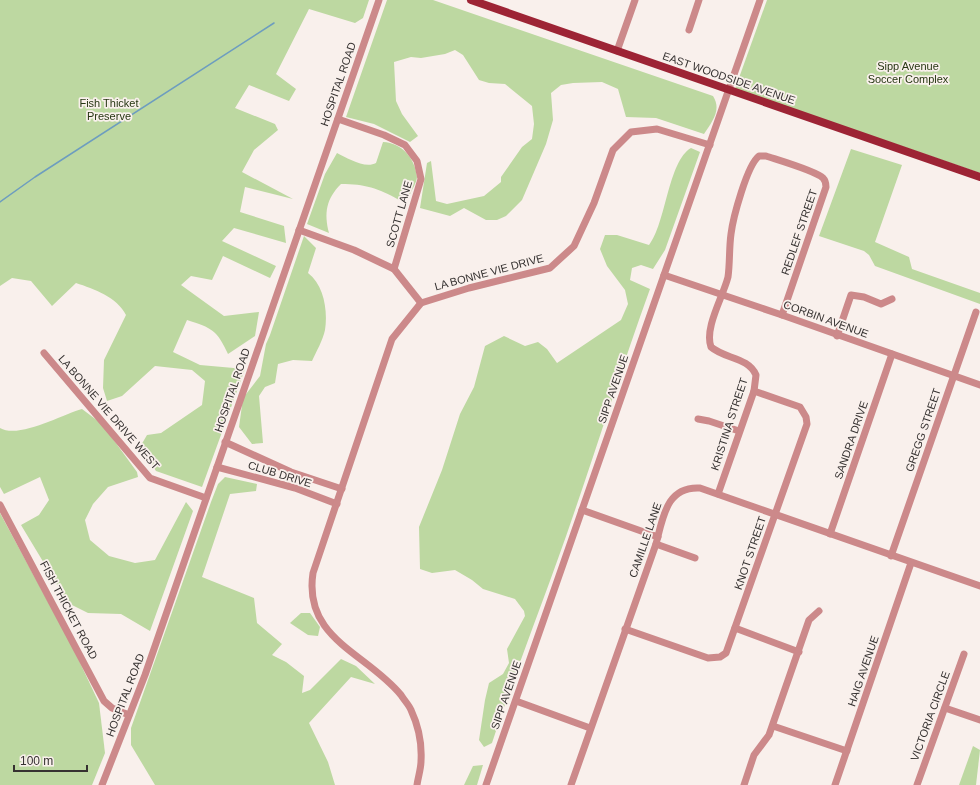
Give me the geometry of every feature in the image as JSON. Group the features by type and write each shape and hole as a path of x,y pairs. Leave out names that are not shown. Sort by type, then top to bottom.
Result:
{"main road":[{"name":"EAST WOODSIDE AVENUE","path":"471,0 980,177"}],"street":[{"name":"HOSPITAL ROAD","path":"102,785 128,715 145,675 379,0"},
{"path":"617,51 635,0"},
{"path":"689,30 699,0"},
{"name":"SIPP AVENUE","path":"486,785 730,90 760,0"},
{"name":"SCOTT LANE","path":"338,119 384,135 405,145 417,160 421,180 394,269"},
{"name":"LA BONNE VIE DRIVE","path":"421,303 469,288 550,268 574,246 594,203 613,150 632,132 657,129 710,145"},
{"name":"REDLEF STREET","path":"722,294 728,276 731,234 740,198 753,162 759,156 766,156 820,176 826,183 826,187 782,315"},
{"path":"299,230 354,250 394,269 421,303 392,339 313,573 311,594 315,611 324,626 350,651 390,682 411,709 420,736 421,761 417,785"},
{"name":"CORBIN AVENUE","path":"664,275 980,385"},
{"name":"KRISTINA STREET","path":"718,494 754,391 756,375 753,369 744,362 716,352 711,347 708,340 722,294"},
{"path":"837,336 851,295 864,297 881,304 892,299"},
{"name":"GREGG STREET","path":"891,556 976,312"},
{"name":"LA BONNE VIE DRIVE WEST","path":"44,353 150,478 206,498"},
{"name":"SANDRA DRIVE","path":"830,534 892,354"},
{"name":"KNOT STREET","path":"625,629 714,659 726,653 806,424 806,417 803,411 795,404 754,391"},
{"path":"698,420 709,421 739,431"},
{"path":"225,442 291,472 342,489"},
{"name":"CLUB DRIVE","path":"217,467 295,488 337,504"},
{"name":"CAMILLE LANE","path":"571,785 668,506 672,498 679,492 692,488 700,488 980,586"},
{"name":"FISH THICKET ROAD","path":"0,505 104,701 112,708 128,715"},
{"path":"582,510 657,540 694,558"},
{"name":"HAIG AVENUE","path":"835,785 911,563"},
{"path":"744,785 754,755 769,735 773,726 810,620 819,611"},
{"path":"735,628 799,652"},
{"name":"VICTORIA CIRCLE","path":"917,785 964,654"},
{"path":"516,701 590,728"},
{"path":"945,708 980,720"},
{"path":"773,726 847,751"}],"green space":[{"name":"Fish Thicket Preserve","path":"0,0 369,0 363,18 355,23 309,9 276,74 296,89 289,101 249,85 235,108 275,124 278,130 254,150 242,172 293,199 245,187 240,212 284,226 286,243 234,228 222,241 276,266 270,278 223,256 212,280 191,276 181,285 224,316 259,312 255,336 228,354 213,331 202,325 187,320 173,352 200,365 245,369 202,487 156,471 140,447 147,435 161,433 202,405 205,381 192,370 155,366 122,396 107,401 103,388 104,360 126,315 117,303 104,294 76,283 52,306 31,281 12,278 0,286"},
{"path":"387,0 433,0 713,96 717,106 715,116 704,134 656,118 626,117 618,89 602,82 561,85 551,93 553,120 546,144 522,200 506,216 497,220 486,220 464,208 450,216 420,208 427,163 431,161 436,201 447,204 484,196 501,182 501,177 522,147 532,139 534,124 532,106 505,84 489,83 479,80 463,55 455,50 445,54 421,58 411,57 394,62 396,101 402,114 418,136 410,142 374,124 346,117"},
{"name":"Sipp Avenue Soccer Complex","path":"767,0 980,0 980,173 735,89"},
{"path":"383,142 396,145 402,149 414,164 417,179 409,197 399,200 384,192 371,188 341,184 329,201 327,226 329,233 307,224 325,174 337,153 361,164 372,164 376,163"},
{"path":"691,148 700,152 665,250 653,269 641,265 632,268 630,280 650,289 584,485 492,743 484,747 479,740 489,683 503,674 509,663 507,649 525,616 524,611 515,599 483,589 472,580 455,570 432,573 420,569 419,527 442,470 460,414 474,387 485,346 504,336 525,346 538,342 547,349 557,363 621,320 628,304 625,290 607,266 600,249 605,235 617,235 649,245 660,223 677,166 683,155"},
{"path":"851,149 902,165 875,242 909,257 912,269 980,293 980,304 875,266 869,255 864,251 819,236"},
{"path":"304,236 316,248 308,273 318,284 324,299 326,315 325,330 312,361 293,360 278,364 275,383 265,387 259,396 263,443 252,444 239,427 243,398 260,376 266,344"},
{"path":"82,409 102,424 137,472 138,477 108,487 93,504 85,520 90,540 109,556 135,563 155,560 186,502 193,511 150,631 121,614 88,613 68,603 21,525 39,515 49,500 40,477 4,494 0,487 0,428 8,431 18,431 40,425"},
{"path":"225,477 257,484 256,491 230,494 202,577 254,598 257,623 282,644 272,655 286,662 304,676 302,693 310,690 341,659 356,666 375,684 351,677 309,723 328,762 335,785 155,785 131,745 131,728 211,502 218,484"},
{"path":"0,513 73,648 99,703 105,753 92,785 0,785"},
{"path":"301,613 310,613 320,627 318,636 308,635 290,623"},
{"path":"973,746 980,750 976,785 959,785"},
{"path":"483,765 477,785 464,785 473,766"}],"waterway":[{"path":"0,202 35,177 274,23"}]}
